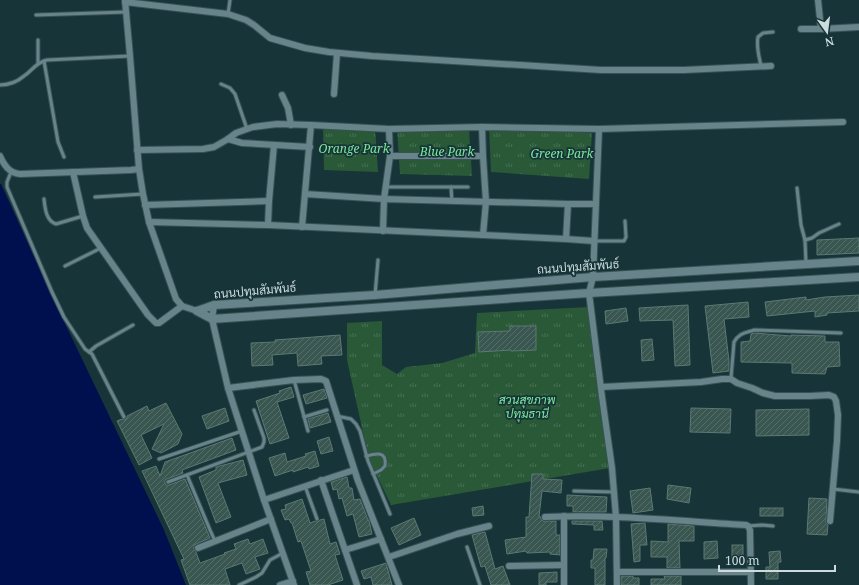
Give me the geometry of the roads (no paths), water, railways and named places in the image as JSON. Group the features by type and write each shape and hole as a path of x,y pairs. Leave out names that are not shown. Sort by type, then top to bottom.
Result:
{"street":[{"path":"818,0 821,29"},
{"path":"197,311 182,306 176,299 149,222 139,169 125,1 228,14 246,20 270,38 305,48 337,53 601,70 684,70 771,66"},
{"path":"801,29 859,27"},
{"path":"334,94 337,53"},
{"path":"282,95 288,108 291,125"},
{"path":"137,150 203,149 214,147 236,133 253,127 276,124 389,129 599,129 843,122"},
{"path":"302,227 311,125"},
{"path":"482,128 486,202 483,235"},
{"path":"384,231 384,199 390,156 389,129"},
{"path":"599,129 593,277 589,292 612,468 616,517 617,585"},
{"path":"228,139 242,143 310,147"},
{"path":"268,225 274,145"},
{"path":"0,156 4,164 11,172 20,174 139,169"},
{"path":"390,156 483,156"},
{"path":"73,172 87,228 148,315 156,323 161,322 182,306"},
{"path":"305,194 452,202 596,204"},
{"path":"145,204 269,201"},
{"path":"566,239 568,204"},
{"path":"149,222 268,225 566,239 594,242"},
{"name":"ถนนปทุมสัมพันธ์","path":"197,311 214,305 375,295 593,277 859,262"},
{"name":"ถนนปทุมสัมพันธ์","path":"197,311 212,319 589,292 859,277"},
{"path":"214,305 212,319 228,388 264,500 293,583 280,585"},
{"path":"228,388 294,380 321,379 327,383 358,482 399,585"},
{"path":"601,387 701,382 722,379 731,380 763,393 775,396 829,395 834,397 838,415 834,489 830,522"},
{"path":"264,500 354,470"},
{"path":"321,480 357,585"},
{"path":"564,516 564,585"},
{"path":"545,517 616,517 746,525 750,530 751,585"},
{"path":"198,548 271,519"},
{"path":"388,557 457,534 489,526"},
{"path":"345,550 381,539"},
{"path":"509,566 564,565"},
{"path":"617,572 751,572"}],"lane":[{"path":"228,14 230,0"},
{"path":"36,15 126,12"},
{"path":"761,66 757,48 758,37 763,33 773,32"},
{"path":"38,40 38,63"},
{"path":"0,85 6,85 18,80 38,63 44,61 130,56"},
{"path":"44,61 58,142 64,157"},
{"path":"221,84 230,88 235,94 247,129"},
{"path":"11,172 7,182 7,187 52,292 64,317 80,343 84,349 92,354 124,417"},
{"path":"386,187 468,187"},
{"path":"451,187 452,202"},
{"path":"797,188 801,225 805,240 806,265"},
{"path":"96,197 143,194"},
{"path":"44,199 49,219 52,223 56,224 83,216"},
{"path":"594,242 624,241 626,237 625,221"},
{"path":"805,240 839,224"},
{"path":"65,266 101,248"},
{"path":"375,295 378,260"},
{"path":"89,352 96,346 133,325"},
{"path":"731,380 734,342 736,337 742,333 754,330 841,333"},
{"path":"294,380 308,431"},
{"path":"168,482 262,447 264,438 254,410"},
{"path":"304,417 327,410"},
{"path":"337,416 351,419 360,431 366,456 390,514"},
{"path":"159,459 242,431"},
{"path":"366,456 376,453 385,457 385,466 382,470 373,474"},
{"path":"187,475 215,541"},
{"path":"305,486 317,519"},
{"path":"834,489 859,492"},
{"path":"574,491 614,492"},
{"path":"748,526 773,526"},
{"path":"467,547 480,585"},
{"path":"239,585 256,578 262,573 270,560 283,553"}],"park label":[{"name":"Orange Park","path":"354,149"},
{"name":"Blue Park","path":"447,152"},
{"name":"Green Park","path":"562,154"},
{"name":"สวนสุขภาพ ปทุมธานี","path":"527,407"}]}
